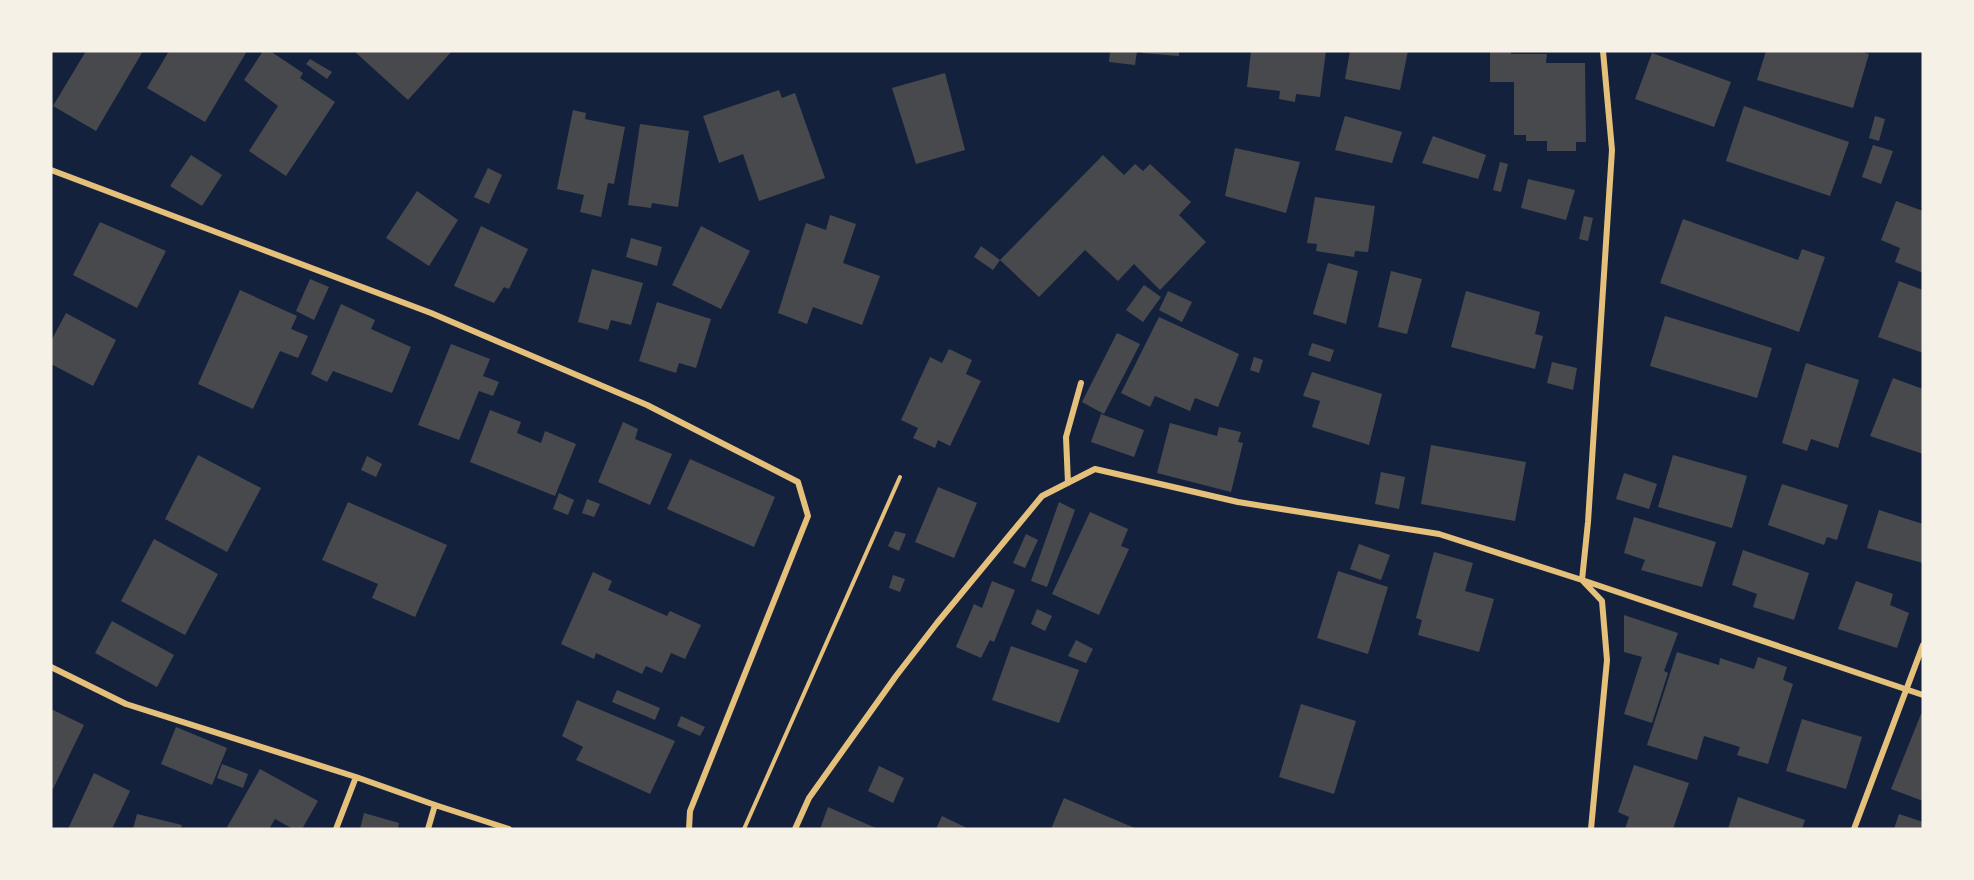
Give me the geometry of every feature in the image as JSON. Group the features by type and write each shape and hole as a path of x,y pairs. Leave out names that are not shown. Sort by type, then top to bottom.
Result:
{"street":[{"path":"1591,829 1607,660 1602,601 1582,580 1588,522 1612,150 1603,51"},
{"path":"51,170 431,313 647,405 798,482 808,516 690,811 689,829"},
{"path":"1068,483 1066,437 1081,383"},
{"path":"795,829 809,798 937,622 1042,496 1095,469 1238,502 1438,534 1923,695"},
{"path":"1854,829 1923,645"},
{"path":"51,667 126,704 356,777 435,806 509,829"},
{"path":"336,829 356,777"},
{"path":"428,829 435,806"}],"path":[{"path":"744,829 900,477"}],"building":[{"path":"86,51 143,51 96,131 53,106"},
{"path":"169,51 247,51 205,122 147,88"},
{"path":"263,51 270,51 303,73 300,78 335,102 286,176 249,151 278,106 244,80"},
{"path":"354,51 452,51 408,100"},
{"path":"1110,51 1137,51 1135,65 1109,62"},
{"path":"1142,51 1179,51 1179,56 1142,53"},
{"path":"1251,51 1326,51 1320,97 1296,94 1295,102 1279,99 1280,91 1247,87"},
{"path":"1350,51 1408,51 1400,90 1345,79"},
{"path":"1490,51 1511,51 1511,54 1547,54 1546,63 1585,63 1586,142 1576,142 1576,151 1547,151 1547,141 1526,141 1526,135 1514,135 1514,82 1490,82"},
{"path":"1766,51 1860,51 1869,54 1853,108 1757,80"},
{"path":"1652,53 1731,82 1714,127 1635,99"},
{"path":"310,59 332,72 327,79 306,64"},
{"path":"945,73 965,150 916,164 892,88"},
{"path":"779,90 782,98 795,93 825,178 759,201 743,154 719,163 703,116"},
{"path":"1744,106 1849,142 1830,196 1726,161"},
{"path":"573,110 586,113 585,119 625,127 614,184 608,183 601,217 580,212 584,195 557,189"},
{"path":"1345,116 1402,132 1392,163 1335,150"},
{"path":"1875,116 1885,119 1879,141 1869,138"},
{"path":"640,124 689,131 678,207 652,203 651,208 628,205"},
{"path":"1433,136 1486,155 1478,179 1422,163"},
{"path":"1873,145 1893,151 1881,184 1862,177"},
{"path":"1235,148 1300,162 1286,213 1225,196"},
{"path":"191,155 222,175 202,206 170,186"},
{"path":"1103,155 1124,175 1135,164 1143,171 1150,164 1191,202 1179,215 1206,242 1160,290 1134,264 1118,281 1085,250 1039,297 1000,260"},
{"path":"1500,162 1508,164 1501,192 1493,190"},
{"path":"488,168 502,175 489,204 474,197"},
{"path":"1528,179 1575,190 1566,220 1521,208"},
{"path":"417,191 458,220 429,266 386,238"},
{"path":"1315,197 1375,206 1368,252 1355,251 1354,257 1316,251 1317,244 1307,243"},
{"path":"1896,201 1923,211 1923,273 1895,262 1900,248 1881,240"},
{"path":"830,215 856,224 843,263 880,276 862,325 813,307 807,324 778,313 806,223 826,230"},
{"path":"1584,216 1593,218 1588,241 1579,239"},
{"path":"1683,219 1798,260 1802,249 1825,257 1799,332 1660,283"},
{"path":"100,222 166,251 137,308 73,275"},
{"path":"481,226 528,249 509,289 504,287 494,303 454,286"},
{"path":"701,226 750,251 721,309 672,285"},
{"path":"631,238 662,247 657,266 626,257"},
{"path":"981,246 1000,260 993,270 974,257"},
{"path":"1328,263 1358,271 1346,324 1313,314"},
{"path":"592,269 643,283 631,325 611,320 608,330 578,322"},
{"path":"1391,271 1422,279 1407,334 1378,327"},
{"path":"310,279 329,287 314,320 296,311"},
{"path":"1899,281 1923,290 1923,353 1878,337"},
{"path":"1144,285 1161,297 1143,322 1126,310"},
{"path":"240,290 297,316 291,329 308,336 298,358 280,351 253,409 198,384"},
{"path":"1168,291 1192,302 1182,322 1159,310"},
{"path":"1466,291 1540,312 1535,334 1543,336 1535,369 1451,347"},
{"path":"657,302 711,319 696,368 679,363 676,373 639,361"},
{"path":"341,304 375,320 371,329 411,347 392,393 333,371 327,382 311,374"},
{"path":"66,313 116,340 93,386 51,364 51,341"},
{"path":"1665,316 1772,348 1757,398 1650,366"},
{"path":"1159,317 1239,354 1218,407 1195,398 1190,411 1155,396 1150,407 1121,393"},
{"path":"1117,333 1140,344 1104,414 1082,402"},
{"path":"1312,343 1334,350 1330,362 1308,355"},
{"path":"451,344 490,359 483,376 499,382 493,396 479,391 459,440 418,425"},
{"path":"949,349 972,360 966,374 981,381 950,446 938,440 935,448 913,438 918,428 901,420 930,357 942,363"},
{"path":"1254,357 1263,360 1259,373 1250,370"},
{"path":"1552,362 1577,368 1573,390 1547,383"},
{"path":"1806,363 1859,380 1838,448 1811,439 1807,451 1782,443"},
{"path":"1312,372 1382,394 1369,445 1312,427 1320,401 1303,396"},
{"path":"1893,378 1923,389 1923,454 1870,436"},
{"path":"490,410 521,422 517,433 541,443 545,431 576,444 555,496 470,462"},
{"path":"1101,414 1144,430 1134,457 1091,442"},
{"path":"623,422 638,429 635,439 672,454 650,505 598,482"},
{"path":"1170,423 1217,436 1219,427 1241,432 1238,442 1243,443 1231,492 1157,473"},
{"path":"1431,445 1526,462 1515,521 1421,504"},
{"path":"198,455 261,488 227,552 165,519"},
{"path":"1673,455 1747,476 1732,528 1658,507"},
{"path":"367,456 382,464 376,477 361,470"},
{"path":"690,459 775,497 754,547 667,509"},
{"path":"1381,472 1405,477 1399,509 1375,504"},
{"path":"1624,473 1657,484 1649,509 1616,499"},
{"path":"1782,484 1848,505 1837,540 1827,537 1824,545 1768,525"},
{"path":"938,487 977,503 954,558 915,542"},
{"path":"559,493 574,500 568,515 553,509"},
{"path":"587,499 600,504 594,517 582,513"},
{"path":"348,502 447,545 415,617 372,598 378,584 322,560"},
{"path":"1059,502 1075,510 1047,587 1031,581"},
{"path":"1879,510 1923,524 1923,563 1867,548"},
{"path":"1090,512 1128,529 1121,546 1129,549 1099,615 1052,594"},
{"path":"1634,517 1716,542 1702,587 1641,570 1645,560 1624,553"},
{"path":"895,531 906,534 899,551 888,546"},
{"path":"1026,534 1038,540 1025,568 1013,563"},
{"path":"154,539 218,574 185,635 121,601"},
{"path":"1359,544 1390,555 1381,580 1350,569"},
{"path":"1743,550 1809,573 1794,620 1753,607 1757,594 1732,585"},
{"path":"1434,552 1473,563 1465,591 1494,599 1479,652 1418,635 1422,620 1416,618"},
{"path":"1338,571 1388,587 1368,654 1317,638"},
{"path":"593,572 612,581 608,590 667,616 670,611 701,625 685,659 671,653 662,673 646,666 642,674 596,653 594,659 561,644"},
{"path":"893,575 905,579 900,592 889,588"},
{"path":"992,581 1015,590 994,642 990,640 981,658 956,647 974,604 982,608"},
{"path":"1856,581 1893,594 1890,605 1909,613 1897,648 1838,629"},
{"path":"1037,609 1052,616 1045,631 1031,624"},
{"path":"1624,615 1678,633 1664,671 1668,673 1652,723 1624,714 1642,657 1624,652"},
{"path":"112,621 174,655 157,687 95,653"},
{"path":"1076,640 1093,649 1086,663 1068,656"},
{"path":"1011,646 1079,670 1059,723 992,700"},
{"path":"1677,652 1719,665 1720,658 1754,669 1758,657 1787,667 1783,680 1793,684 1768,764 1737,755 1740,747 1704,736 1697,760 1647,745"},
{"path":"617,690 660,708 655,720 612,702"},
{"path":"577,700 675,741 650,794 576,760 583,747 562,736"},
{"path":"1301,704 1356,721 1334,794 1279,777"},
{"path":"51,709 84,725 53,789 51,788"},
{"path":"1921,714 1923,714 1923,801 1891,789"},
{"path":"681,716 705,727 700,736 677,726"},
{"path":"1802,719 1862,737 1846,789 1786,771"},
{"path":"176,727 227,748 212,785 161,764"},
{"path":"222,764 248,774 243,788 217,778"},
{"path":"1634,765 1689,783 1673,829 1625,829 1629,817 1618,812"},
{"path":"879,766 904,778 893,803 868,791"},
{"path":"260,769 318,801 302,829 293,829 275,819 269,829 226,829"},
{"path":"94,773 130,791 112,829 68,829"},
{"path":"1738,797 1805,820 1802,829 1728,829"},
{"path":"1064,798 1137,829 1051,829"},
{"path":"828,807 878,829 820,829"},
{"path":"364,813 399,823 398,829 360,829"},
{"path":"137,814 182,825 181,829 133,829"},
{"path":"1899,814 1923,822 1923,829 1894,829"},
{"path":"942,816 969,829 936,829"}]}
